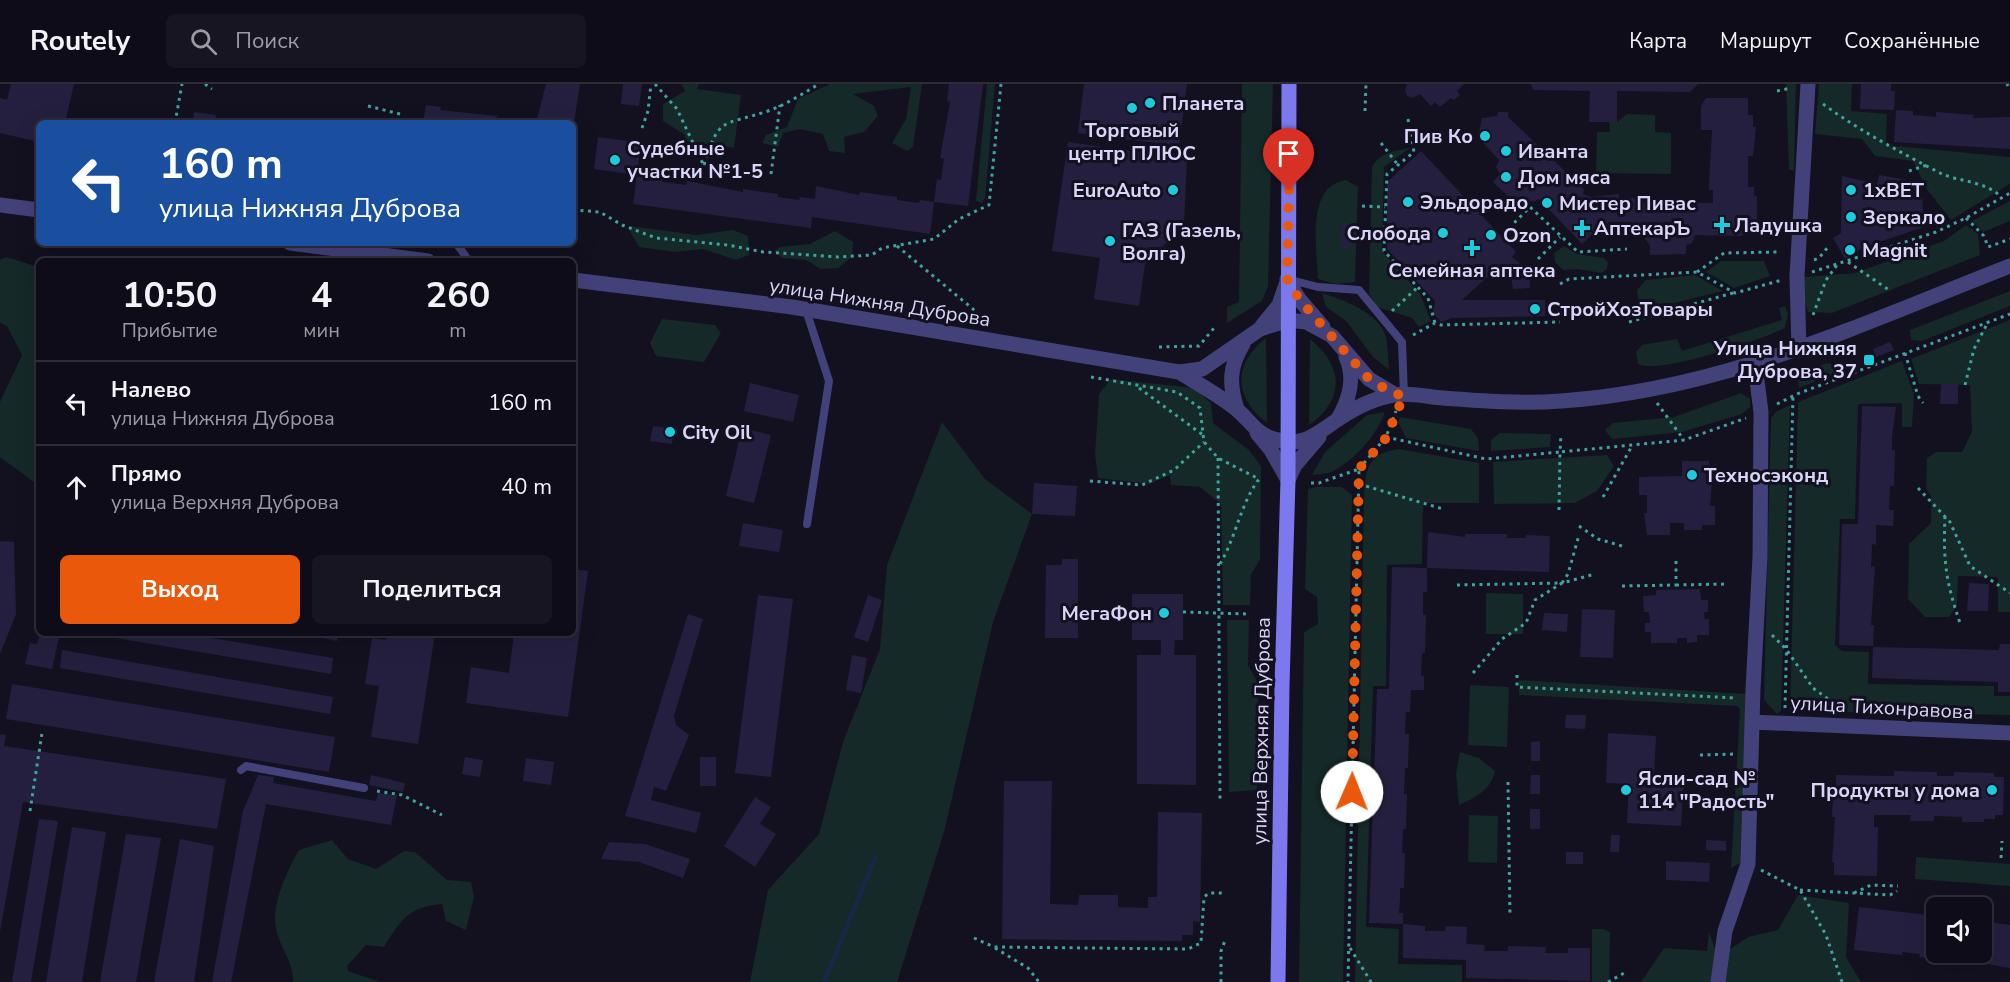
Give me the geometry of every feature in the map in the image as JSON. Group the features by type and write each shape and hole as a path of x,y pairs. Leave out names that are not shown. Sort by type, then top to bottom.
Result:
{"main road":[{"name":"улица Верхняя Дуброва","path":"1278,982 1282,686 1288,480 1289,84"}],"street":[{"path":"1799,350 1797,276 1808,88"},
{"path":"0,205 36,210"},
{"path":"313,246 405,258"},
{"path":"1253,428 1271,450 1288,480 1308,448 1338,419 1364,405 1399,395 1486,401 1560,402 1697,380 1755,365 1799,350 2010,266"},
{"name":"улица Верхняя Дуброва","path":"1260,329 1279,304 1287,279"},
{"path":"1287,279 1299,299 1369,379 1399,395"},
{"name":"улица Нижняя Дуброва","path":"576,280 806,310 1179,372 1202,369 1260,329 1288,320"},
{"path":"1288,320 1306,322 1332,336"},
{"path":"1237,409 1230,379 1234,359 1245,341"},
{"path":"1338,419 1348,400 1351,376 1342,349"},
{"path":"1718,982 1725,931 1748,864 1761,412 1755,365"},
{"name":"улица Нижняя Дуброва","path":"1179,372 1237,409 1253,428 1275,439 1288,441"},
{"path":"1288,441 1303,440 1326,431"},
{"name":"улица Тихонравова","path":"1752,722 2010,733"}],"lane":[{"path":"1287,279 1318,286 1359,290 1401,342 1399,395"},
{"path":"806,310 829,381 807,524"},
{"path":"241,770 246,766 364,789"}],"path":[{"path":"176,120 182,84"},
{"path":"205,84 212,89"},
{"path":"653,84 677,109 704,165 714,135 731,120 766,112 819,84"},
{"path":"642,128 653,84"},
{"path":"576,210 600,212 622,225 656,238 728,245 763,252 838,256 872,255 882,248 934,239 959,219 989,205 1001,84"},
{"path":"1365,111 1366,84"},
{"path":"1777,91 1786,88"},
{"path":"1808,88 1878,141 1943,174 1981,185 2001,197"},
{"path":"771,174 780,105"},
{"path":"369,106 404,115"},
{"path":"1408,119 1414,152 1387,174 1384,251 1428,298 1435,323"},
{"path":"1381,142 1398,165"},
{"path":"1909,171 1927,165"},
{"path":"1362,206 1385,207"},
{"path":"1509,228 1530,207 1578,252 1627,249"},
{"path":"1966,218 1984,236 1988,247 2010,239"},
{"path":"1538,259 1560,237"},
{"path":"896,245 973,309 996,342"},
{"path":"1697,272 1724,253 1778,252"},
{"path":"1848,262 1889,290"},
{"path":"1798,321 1815,314 1826,280 1837,265"},
{"path":"1382,320 1418,287"},
{"path":"1629,322 1735,293"},
{"path":"1386,438 1486,459 1684,440 2010,314"},
{"path":"1422,330 1435,323 1441,325 1560,322"},
{"path":"1965,385 1974,349 1988,322"},
{"path":"1160,347 1199,346 1214,328"},
{"path":"1905,353 1918,396 1923,403"},
{"path":"1091,377 1177,392 1200,408 1204,442 1218,458 1259,479 1244,506 1232,543 1219,566"},
{"path":"1138,387 1203,435"},
{"path":"1647,389 1684,440"},
{"path":"1311,483 1319,483 1359,469 1386,438 1399,395"},
{"path":"1785,718 1793,396"},
{"path":"1559,510 1561,434"},
{"path":"1090,481 1142,485 1174,470 1204,442"},
{"path":"1603,497 1632,446"},
{"path":"1218,458 1220,802"},
{"path":"1348,982 1359,469"},
{"path":"1359,484 1443,508"},
{"path":"1917,488 1945,516 1970,566 2010,594"},
{"path":"1945,516 1943,554 1947,585 1961,626"},
{"path":"1579,525 1598,539 1622,546"},
{"path":"1473,672 1502,639 1526,623 1535,600 1562,583 1568,574 1579,535"},
{"path":"1676,557 1676,585"},
{"path":"1457,585 1562,583 1595,574"},
{"path":"1622,586 1728,584"},
{"path":"1183,612 1248,614"},
{"path":"1756,618 1786,649 1813,688 1846,713"},
{"path":"1517,675 1517,687 1744,698"},
{"path":"30,811 42,733"},
{"path":"1700,755 1734,754"},
{"path":"1508,782 1510,917"},
{"path":"364,789 402,795 442,815"},
{"path":"2001,858 2002,841"},
{"path":"1748,864 1800,890 1852,893 1890,895 1897,889 1871,885 1852,893"},
{"path":"1800,890 1826,935 1842,982"},
{"path":"994,947 1195,948 1203,938 1204,897 1209,893 1226,893"},
{"path":"974,938 994,947 1028,968 1039,982"},
{"path":"1221,982 1221,951 1226,938"},
{"path":"1349,947 1371,982"},
{"path":"1608,982 1626,972"}],"green space":[{"path":"681,84 699,84 697,89 741,95 734,148 684,141 685,135 663,121 663,104 685,91"},
{"path":"830,84 922,84 913,147 907,151 892,143 906,119 911,87 853,94 874,106 878,116 864,132 844,137 845,153 829,151 823,134 800,129 783,133 778,147 762,143 766,135 787,127 798,99"},
{"path":"987,84 995,84 985,198 982,203 976,201"},
{"path":"1242,84 1273,84 1268,286 1262,301 1227,323 1227,307 1239,302"},
{"path":"1786,84 1796,84 1794,170 1789,170"},
{"path":"1819,84 1852,84 1851,111 1887,114 1886,145 2010,157 2010,184 1951,220 1926,188 1913,161 1875,156 1862,139 1815,134"},
{"path":"1627,114 1655,115 1655,132 1671,133 1671,174 1596,173 1597,132 1610,132 1609,122 1617,122"},
{"path":"1410,148 1384,167 1382,251 1420,294 1431,321 1419,327 1412,318 1377,307 1369,294 1372,167 1384,155"},
{"path":"1346,180 1358,187 1355,282 1336,284 1318,279 1316,221 1324,194 1333,185"},
{"path":"2010,201 2010,221 1983,232 1972,221"},
{"path":"1966,225 1978,234 1980,255 1832,313 1808,312 1805,302 1804,277 1855,273 1944,241"},
{"path":"630,226 697,235 733,230 748,236 749,255 736,260 703,249 675,252 639,247 629,230"},
{"path":"835,231 853,242 852,257 838,268 821,269 806,260 782,258 774,251 780,247 810,244"},
{"path":"1564,246 1577,254 1604,258 1608,263 1607,269 1602,273 1577,269 1563,270 1555,262 1554,253"},
{"path":"6,257 36,268 35,483 0,457 0,402 22,355 7,326 0,323 0,260"},
{"path":"1721,261 1764,261 1770,276 1734,288 1706,272"},
{"path":"1695,275 1723,291 1646,310 1639,304 1637,290 1646,280"},
{"path":"2010,291 2010,306 1922,341 1911,340 1910,330"},
{"path":"1322,293 1359,308 1376,321 1386,337 1389,370 1373,357 1346,321 1326,307"},
{"path":"1785,306 1788,314 1785,328 1773,333 1734,348 1688,361 1667,365 1638,364 1636,352 1642,345 1677,339 1682,351 1782,320 1779,308"},
{"path":"662,319 715,325 721,333 704,362 656,356 650,343"},
{"path":"2010,320 2010,612 1998,612 1998,577 1958,576 1957,606 1949,617 1925,617 1908,599 1909,544 1931,523 1931,496 1926,489 1927,458 1936,452 1962,452 1972,432 1970,385 1919,384 1911,359"},
{"path":"1266,338 1267,423 1248,402 1241,380 1247,359"},
{"path":"1310,339 1329,360 1336,383 1329,405 1309,425"},
{"path":"1902,361 1914,394 1912,427 1902,427 1902,403 1858,404 1855,519 1840,519 1835,645 1842,651 1869,652 1868,684 1994,686 1994,696 2010,696 2010,715 1790,711 1798,402"},
{"path":"1827,363 1848,368 1799,388 1798,377 1802,372"},
{"path":"1111,379 1194,388 1211,403 1213,423 1249,450 1261,466 1260,559 1251,575 1250,605 1223,605 1221,504 1200,487 1171,485 1170,475 1149,484 1098,478 1095,454 1099,394"},
{"path":"1741,393 1750,399 1750,407 1742,414 1682,432 1612,439 1605,430 1613,423 1674,417"},
{"path":"1790,405 1781,711 1777,714 1764,700 1771,418 1776,412"},
{"path":"1385,412 1376,430 1348,462 1331,472 1312,475 1325,452 1367,415"},
{"path":"1400,417 1471,429 1478,438 1479,451 1406,438 1398,422"},
{"path":"942,422 985,479 1032,514 993,622 944,832 897,982 750,982 768,890 819,834 843,742 880,649 887,565"},
{"path":"1500,433 1551,434 1550,447 1491,451 1491,440"},
{"path":"1399,449 1479,463 1479,503 1423,503 1422,564 1387,565 1386,686 1373,686 1366,927 1399,929 1398,964 1462,965 1462,982 1355,982 1364,495 1366,477 1371,463 1381,454"},
{"path":"1607,455 1614,466 1597,491 1575,503 1494,504 1493,462"},
{"path":"1342,487 1352,495 1343,982 1299,982 1304,632 1318,624 1317,597 1305,589 1308,489"},
{"path":"1486,593 1523,594 1523,634 1486,634"},
{"path":"1227,620 1249,620 1248,665 1258,683 1257,790 1229,792"},
{"path":"1519,680 1748,694 1744,861 1731,868 1740,709 1737,706 1519,695"},
{"path":"1470,685 1509,687 1507,747 1468,745"},
{"path":"1460,752 1479,758 1495,771 1486,788 1459,805 1456,773"},
{"path":"1469,815 1498,816 1497,863 1468,862"},
{"path":"332,840 348,859 376,869 404,851 415,852 447,880 471,882 474,897 466,930 446,921 442,904 421,908 401,922 384,947 366,945 347,966 348,971 380,982 293,982 289,961 276,929 278,899 285,878 299,850"},
{"path":"1916,857 2010,864 2010,886 1915,879"},
{"path":"1798,895 1849,903 1846,957 1861,982 1722,982 1729,950 1748,937 1778,930"},
{"path":"1592,929 1603,929 1610,932 1609,982 1592,982"},
{"path":"1709,932 1716,951 1711,982 1641,982 1664,948 1707,951"}],"building":[{"path":"11,84 74,84 66,120 36,120 36,141 0,133 0,98 7,100"},
{"path":"546,84 580,84 574,120 537,120"},
{"path":"623,84 642,84 639,106 621,104"},
{"path":"949,84 983,84 968,206 934,202 937,179 941,180 944,159 940,158 950,102 947,101"},
{"name":"Торговый центр ПЛЮС","path":"1084,84 1187,84 1179,146 1078,133"},
{"path":"1407,84 1464,84 1457,91 1460,95 1454,100 1451,98 1440,107 1435,102 1431,106 1420,94 1413,98 1407,96 1405,91"},
{"path":"1531,84 1698,84 1690,92 1617,91 1617,122 1589,122 1590,91 1533,90"},
{"path":"1861,84 1891,84 1891,91 1895,91 1894,110 1860,109"},
{"path":"1706,98 1748,98 1748,115 1753,115 1753,127 1756,127 1753,156 1748,156 1748,187 1754,187 1754,196 1757,196 1757,224 1741,236 1695,235 1692,243 1686,245 1686,254 1650,255 1650,245 1643,236 1593,234 1582,244 1539,199 1533,202 1525,198 1517,205 1493,182 1500,174 1496,167 1499,160 1478,137 1482,118 1497,116 1498,112 1508,112 1508,117 1584,189 1583,194 1591,197 1619,194 1619,198 1636,198 1636,203 1713,203 1713,190 1709,190 1712,130 1701,130 1701,106"},
{"path":"426,105 441,107 440,110 497,116 496,120 424,120"},
{"path":"1896,110 1913,111 1913,115 1936,117 1936,112 1974,115 1973,118 2010,117 2010,149 1894,142"},
{"path":"194,112 216,115 215,120 193,120"},
{"path":"598,137 641,143 637,175 594,169"},
{"path":"1068,142 1187,159 1184,225 1145,264 1139,306 1094,299 1100,258 1052,251"},
{"name":"Слобода","path":"1421,151 1516,252 1512,257 1529,271 1530,288 1513,289 1511,277 1499,266 1462,300 1545,300 1545,316 1452,318 1441,322 1433,313 1435,301 1387,249 1387,182"},
{"path":"637,175 663,178 662,182 686,185 687,181 743,192 743,189 778,194 778,197 799,200 800,197 815,199 816,186 859,195 860,192 897,197 897,200 919,203 920,200 934,202 930,234 812,217 811,228 633,204"},
{"path":"1879,175 1908,180 1906,193 1922,195 1924,227 1864,247 1845,259 1833,238 1841,233 1842,176 1877,184"},
{"path":"1341,224 1353,225 1352,248 1340,248"},
{"path":"1890,342 1894,350 1876,357 1873,349"},
{"path":"750,383 799,395 793,422 744,411"},
{"path":"1941,384 1958,384 1958,404 1940,404"},
{"path":"1862,406 1896,407 1892,437 1892,450 1895,450 1894,486 1890,486 1889,510 1894,510 1893,526 1876,525 1876,545 1872,544 1871,567 1875,566 1871,625 1874,625 1873,646 1839,645 1842,524 1858,524"},
{"path":"653,426 674,429 672,444 650,441"},
{"path":"742,428 771,435 754,503 726,496"},
{"path":"1682,461 1709,461 1709,467 1713,468 1710,506 1715,506 1715,525 1702,525 1702,530 1684,530 1684,523 1670,523 1670,535 1647,535 1644,513 1647,513 1647,495 1639,495 1639,477 1682,476"},
{"path":"1034,483 1077,486 1075,516 1032,514"},
{"path":"743,523 783,530 779,552 739,546"},
{"path":"1428,532 1465,537 1465,534 1507,534 1507,538 1526,538 1526,535 1550,536 1549,572 1427,568"},
{"path":"0,541 14,542 16,614 0,654"},
{"path":"1062,559 1078,559 1078,638 1045,638 1046,565 1062,565"},
{"path":"1392,567 1427,568 1427,592 1423,592 1423,615 1426,615 1425,653 1422,653 1421,676 1424,676 1424,690 1411,690 1410,712 1406,712 1405,734 1409,734 1408,768 1405,768 1404,794 1407,794 1406,829 1403,829 1402,853 1405,853 1404,888 1400,888 1399,913 1403,913 1403,924 1369,923 1377,689 1389,689"},
{"path":"576,569 588,571 568,717 466,703 471,667 509,673 514,636 576,636"},
{"path":"1969,583 1989,584 1988,611 1967,611"},
{"path":"1700,589 1701,600 1708,600 1708,612 1704,612 1705,619 1709,619 1709,635 1697,635 1697,642 1687,643 1687,638 1677,638 1677,643 1651,643 1651,632 1645,632 1645,623 1650,623 1649,612 1644,612 1643,596 1656,595 1656,590"},
{"path":"1132,594 1183,594 1183,640 1175,640 1174,655 1196,655 1196,785 1137,784 1137,655 1161,655 1161,640 1132,640"},
{"path":"758,595 793,599 771,777 735,773"},
{"path":"868,595 882,600 868,642 854,637"},
{"path":"1582,609 1615,610 1613,658 1580,657"},
{"path":"1544,613 1568,614 1567,632 1542,630"},
{"path":"688,614 703,619 674,716 676,725 689,735 666,791 654,787 651,800 701,813 696,833 625,816"},
{"path":"39,636 59,636 52,669 25,664 30,643 37,644"},
{"path":"116,636 199,636 333,658 331,674 116,638"},
{"path":"313,636 338,636 337,641"},
{"path":"387,636 435,636 418,744 371,737 379,686 365,684 372,638 386,640"},
{"path":"2000,644 2010,644 2010,692 1998,692 1998,682 1872,678 1873,647 1999,650"},
{"path":"62,650 333,697 330,714 60,668"},
{"path":"852,655 867,658 861,693 846,690"},
{"path":"12,684 335,737 329,772 6,719"},
{"path":"1566,715 1586,715 1585,729 1565,728"},
{"name":"Ясли-сад № 114 \"Радость\"","path":"1608,733 1656,736 1654,775 1684,777 1681,826 1627,823 1629,784 1606,783"},
{"path":"0,734 6,735 4,746 226,779 217,829 23,802 0,932"},
{"path":"1540,741 1540,761 1531,761 1531,742"},
{"path":"465,757 483,760 480,777 462,774"},
{"path":"700,757 716,757 716,786 700,786"},
{"path":"526,758 554,762 551,785 523,781"},
{"path":"1894,771 1937,772 1937,776 1954,776 1954,772 1994,773 1994,777 2004,777 2003,815 1995,815 1995,819 1984,819 1984,822 1962,822 1962,817 1934,816 1934,821 1910,821 1911,815 1874,815 1874,827 1878,827 1877,876 1834,875 1834,862 1832,862 1835,817 1832,817 1836,775 1894,776"},
{"path":"258,775 274,777 273,783 376,801 378,793 397,795 391,825 266,804 231,982 212,982 243,811"},
{"path":"371,775 405,783 403,792 369,785"},
{"path":"1531,775 1540,775 1540,794 1530,794"},
{"path":"1004,781 1052,781 1050,904 1078,905 1079,895 1118,895 1118,907 1148,908 1148,897 1157,897 1158,812 1202,813 1200,922 1193,921 1193,935 1182,935 1182,941 1002,939"},
{"path":"755,797 771,807 760,824 776,834 755,867 724,846"},
{"path":"1530,809 1540,809 1540,829 1530,829"},
{"path":"39,819 58,821 31,982 12,982"},
{"path":"72,827 106,832 82,982 46,982"},
{"path":"126,834 161,838 136,982 100,982"},
{"path":"1611,835 1620,835 1619,852 1610,852"},
{"path":"180,839 214,846 194,982 154,982"},
{"path":"1706,840 1726,841 1726,851 1706,850"},
{"path":"609,842 645,844 690,859 683,878 639,862 601,859"},
{"path":"1566,852 1583,852 1583,864 1566,864"},
{"path":"1666,861 1710,863 1709,882 1666,880"},
{"path":"1859,907 1926,915 1926,958 1919,957 1920,954 1902,952 1902,955 1854,950"},
{"path":"1992,922 2010,925 2010,968 1982,963 1992,963"},
{"path":"1403,924 1425,926 1425,931 1445,931 1446,926 1467,927 1466,944 1485,945 1484,951 1508,951 1508,946 1546,947 1545,953 1568,953 1568,948 1590,948 1590,981 1466,978 1466,960 1403,958"}],"waterway":[{"path":"824,982 875,858"}],"place":[{"name":"Планета","path":"1150,103"},
{"name":"Торговый центр ПЛЮС","path":"1132,108"},
{"name":"Пив Ко","path":"1485,136"},
{"name":"Иванта","path":"1506,151"},
{"name":"Судебные участки №1-5","path":"615,160"},
{"name":"Дом мяса","path":"1506,177"},
{"name":"EuroAuto","path":"1173,190"},
{"name":"1xBET","path":"1851,190"},
{"name":"Эльдорадо","path":"1408,202"},
{"name":"Мистер Пивас","path":"1547,203"},
{"name":"Зеркало","path":"1851,217"},
{"name":"Ладушка","path":"1722,225"},
{"name":"АптекарЪ","path":"1582,228"},
{"name":"Слобода","path":"1443,233"},
{"name":"Ozon","path":"1491,235"},
{"name":"ГАЗ (Газель, Волга)","path":"1110,241"},
{"name":"Семейная аптека","path":"1472,248"},
{"name":"Magnit","path":"1850,250"},
{"name":"СтройХозТовары","path":"1535,309"},
{"name":"Улица Нижняя Дуброва, 37","path":"1869,360"},
{"name":"City Oil","path":"670,432"},
{"name":"Техносэконд","path":"1692,475"},
{"name":"МегаФон","path":"1164,613"},
{"name":"Ясли-сад № 114 \"Радость\"","path":"1626,790"},
{"name":"Продукты у дома","path":"1992,790"}],"route":[{"path":"1289,190 1287,279 1299,299 1369,379 1394,394 1404,395 1386,438 1359,469 1352,792"}]}
